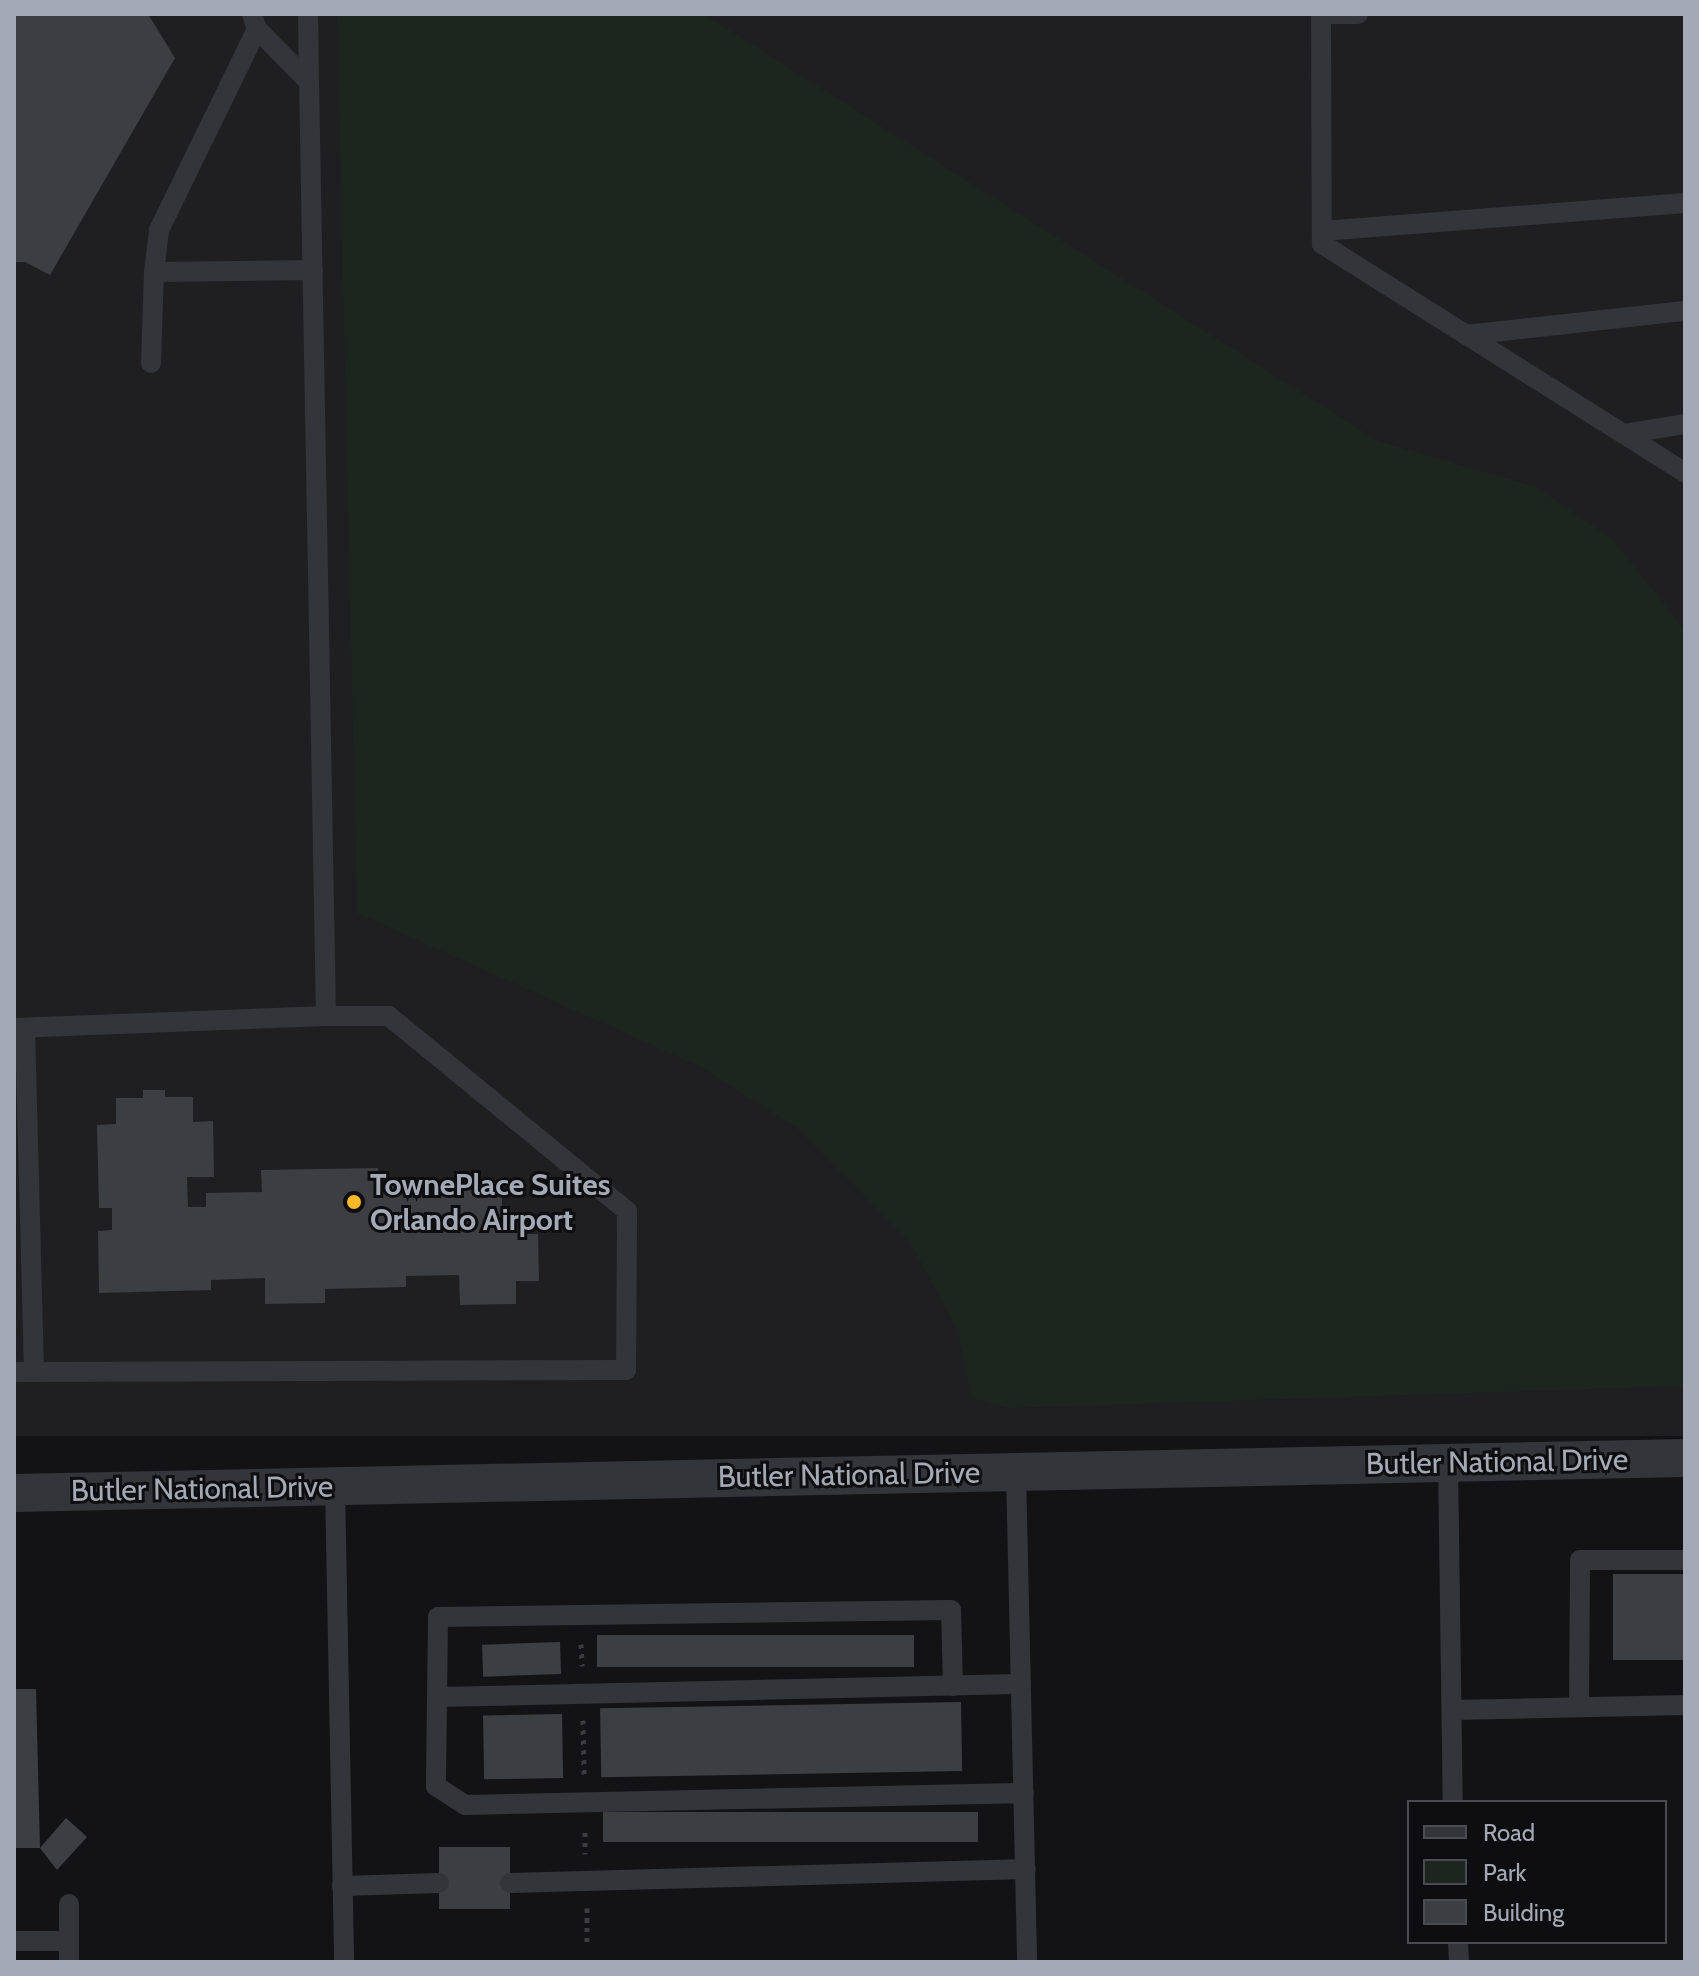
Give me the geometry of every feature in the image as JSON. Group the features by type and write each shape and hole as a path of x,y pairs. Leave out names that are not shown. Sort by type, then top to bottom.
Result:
{"street":[{"name":"Butler National Drive","path":"14,1493 1685,1458"}],"lane":[{"path":"308,14 326,1016"},
{"path":"1369,14 1321,14 1322,244 1685,473"},
{"path":"151,363 154,272 159,230 255,21 309,82"},
{"path":"1322,231 1685,203"},
{"path":"154,272 313,270"},
{"path":"1466,335 1685,311"},
{"path":"1624,434 1685,424"},
{"path":"326,1016 389,1016 627,1211 626,1370 24,1372 20,1028 326,1016"},
{"path":"1448,1463 1453,1800"},
{"path":"1016,1472 1027,1962"},
{"path":"335,1486 344,1962"},
{"path":"1579,1707 1580,1560 1685,1560"},
{"path":"953,1686 951,1610 438,1617 436,1786 452,1800 465,1805 1024,1793"},
{"path":"438,1697 1021,1684"},
{"path":"1452,1710 1685,1705"},
{"path":"510,1883 1026,1869"},
{"path":"342,1886 439,1883"},
{"path":"69,1904 69,1962"},
{"path":"14,1941 68,1941"}],"shaded area":[{"path":"14,14 1685,14 1685,1436 14,1436"}],"green space":[{"path":"337,14 704,14 1378,441 1536,487 1611,538 1685,630 1685,1386 1008,1408 972,1398 957,1329 910,1242 797,1128 701,1067 357,913"}],"building":[{"path":"14,14 148,14 175,58 50,275 25,262 14,262"},
{"name":"TownePlace Suites Orlando Airport","path":"143,1090 165,1090 165,1097 193,1097 193,1122 213,1121 214,1177 187,1177 188,1207 206,1207 206,1193 262,1192 261,1170 378,1168 379,1184 488,1182 488,1197 502,1196 502,1216 519,1216 520,1234 538,1234 539,1281 516,1281 516,1304 460,1305 459,1275 406,1276 406,1287 325,1289 325,1303 265,1304 265,1278 211,1280 211,1290 99,1293 98,1231 112,1230 112,1208 99,1208 97,1125 116,1124 116,1098 143,1098"},
{"path":"1613,1574 1685,1574 1685,1660 1613,1660"},
{"path":"597,1635 914,1635 914,1667 597,1667"},
{"path":"560,1642 561,1674 483,1677 482,1645"},
{"path":"14,1689 36,1689 40,1848 14,1848"},
{"path":"961,1702 962,1771 601,1777 600,1708"},
{"path":"562,1714 563,1778 484,1779 483,1715"},
{"path":"603,1812 978,1812 978,1842 603,1842"},
{"path":"66,1818 87,1837 57,1870 40,1848"},
{"path":"439,1847 510,1847 510,1909 439,1909"}],"place":[{"name":"TownePlace Suites Orlando Airport","path":"354,1202"}]}
